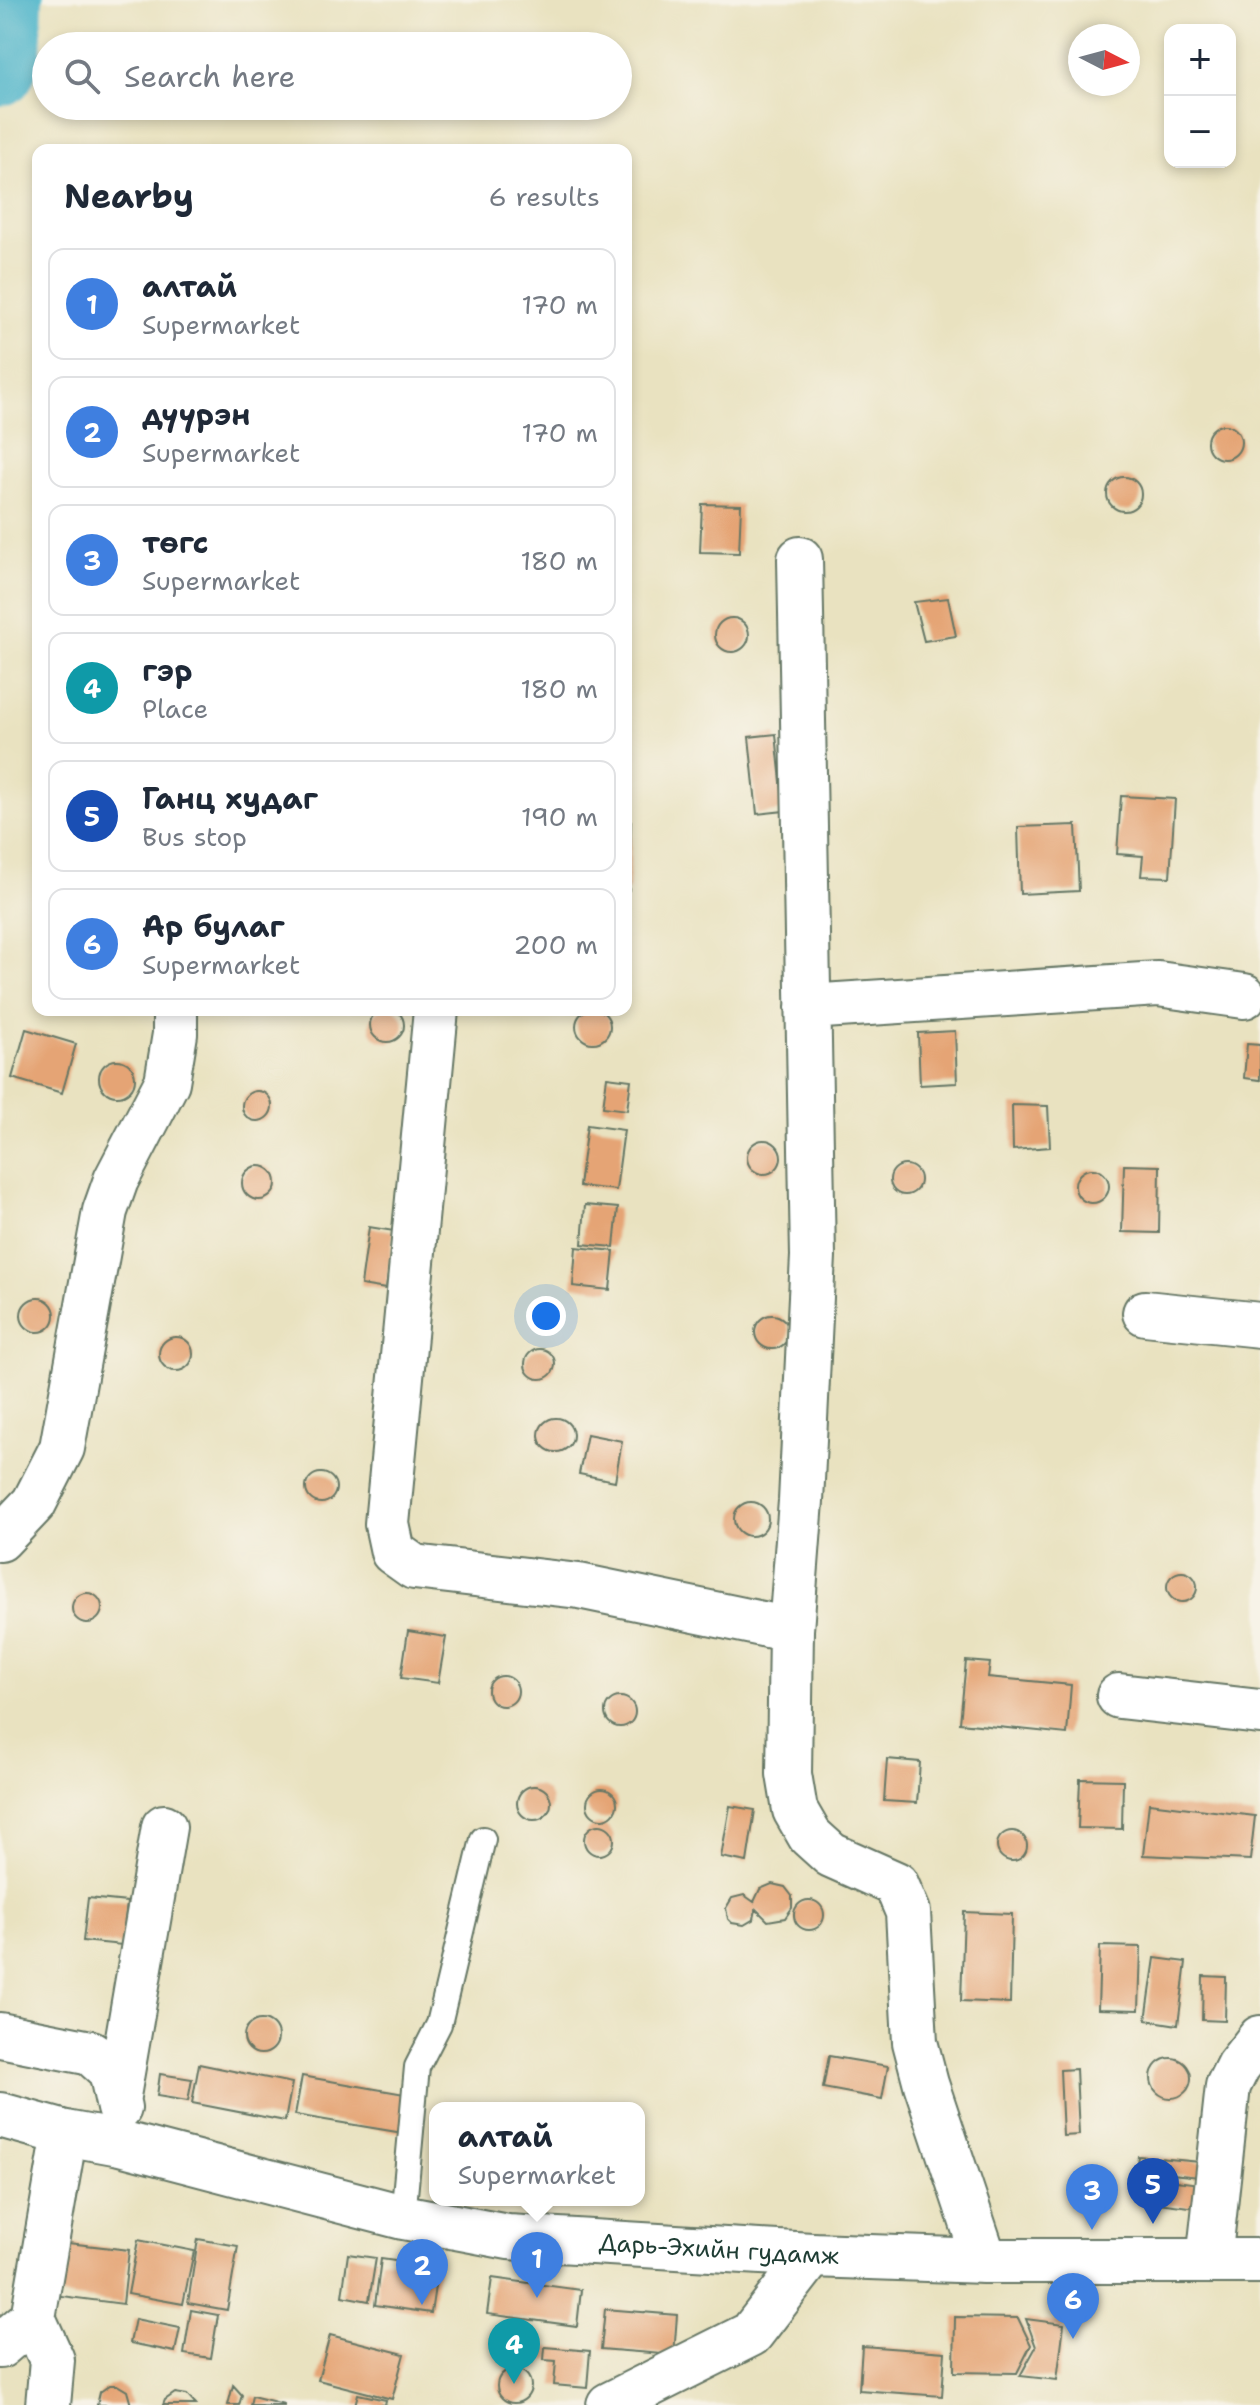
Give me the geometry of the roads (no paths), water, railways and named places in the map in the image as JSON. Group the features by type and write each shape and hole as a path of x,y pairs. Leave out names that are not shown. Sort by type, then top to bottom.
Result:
{"street":[{"path":"800,559 813,1256 801,1501 791,1630 789,1774 795,1810 810,1836 831,1855 896,1884 908,1912 915,2042 985,2261"},
{"path":"808,1007 1158,984 1244,996"},
{"path":"0,1539 34,1503 62,1448 105,1211 116,1180 167,1082 175,1016"},
{"path":"435,1016 387,1524 393,1552 414,1567 579,1586 791,1630"},
{"path":"1145,1313 1260,1325"},
{"path":"1119,1696 1260,1712"},
{"path":"120,2143 118,2096 164,1827"},
{"path":"0,2035 91,2053 111,2071 118,2096"},
{"path":"1209,2261 1228,2086 1238,2066 1260,2038"},
{"name":"Дарь-Эхийн гудамж","path":"0,2115 403,2217 508,2237 812,2255 985,2261 1260,2261"},
{"path":"48,2405 52,2360 33,2318 65,2133"},
{"path":"609,2405 751,2334 812,2255"},
{"path":"0,2346 33,2318"}],"lane":[{"path":"403,2217 417,2067 439,2024 483,1839"}],"waterway":[{"path":"0,71 6,56 8,0"}],"place":[{"name":"Ганц худаг","path":"1153,2224"},
{"name":"төгс","path":"1092,2230"},
{"name":"алтай","path":"537,2298"},
{"name":"дүүрэн","path":"422,2305"},
{"name":"Ар булаг","path":"1073,2339"},
{"name":"гэр","path":"514,2384"}]}
